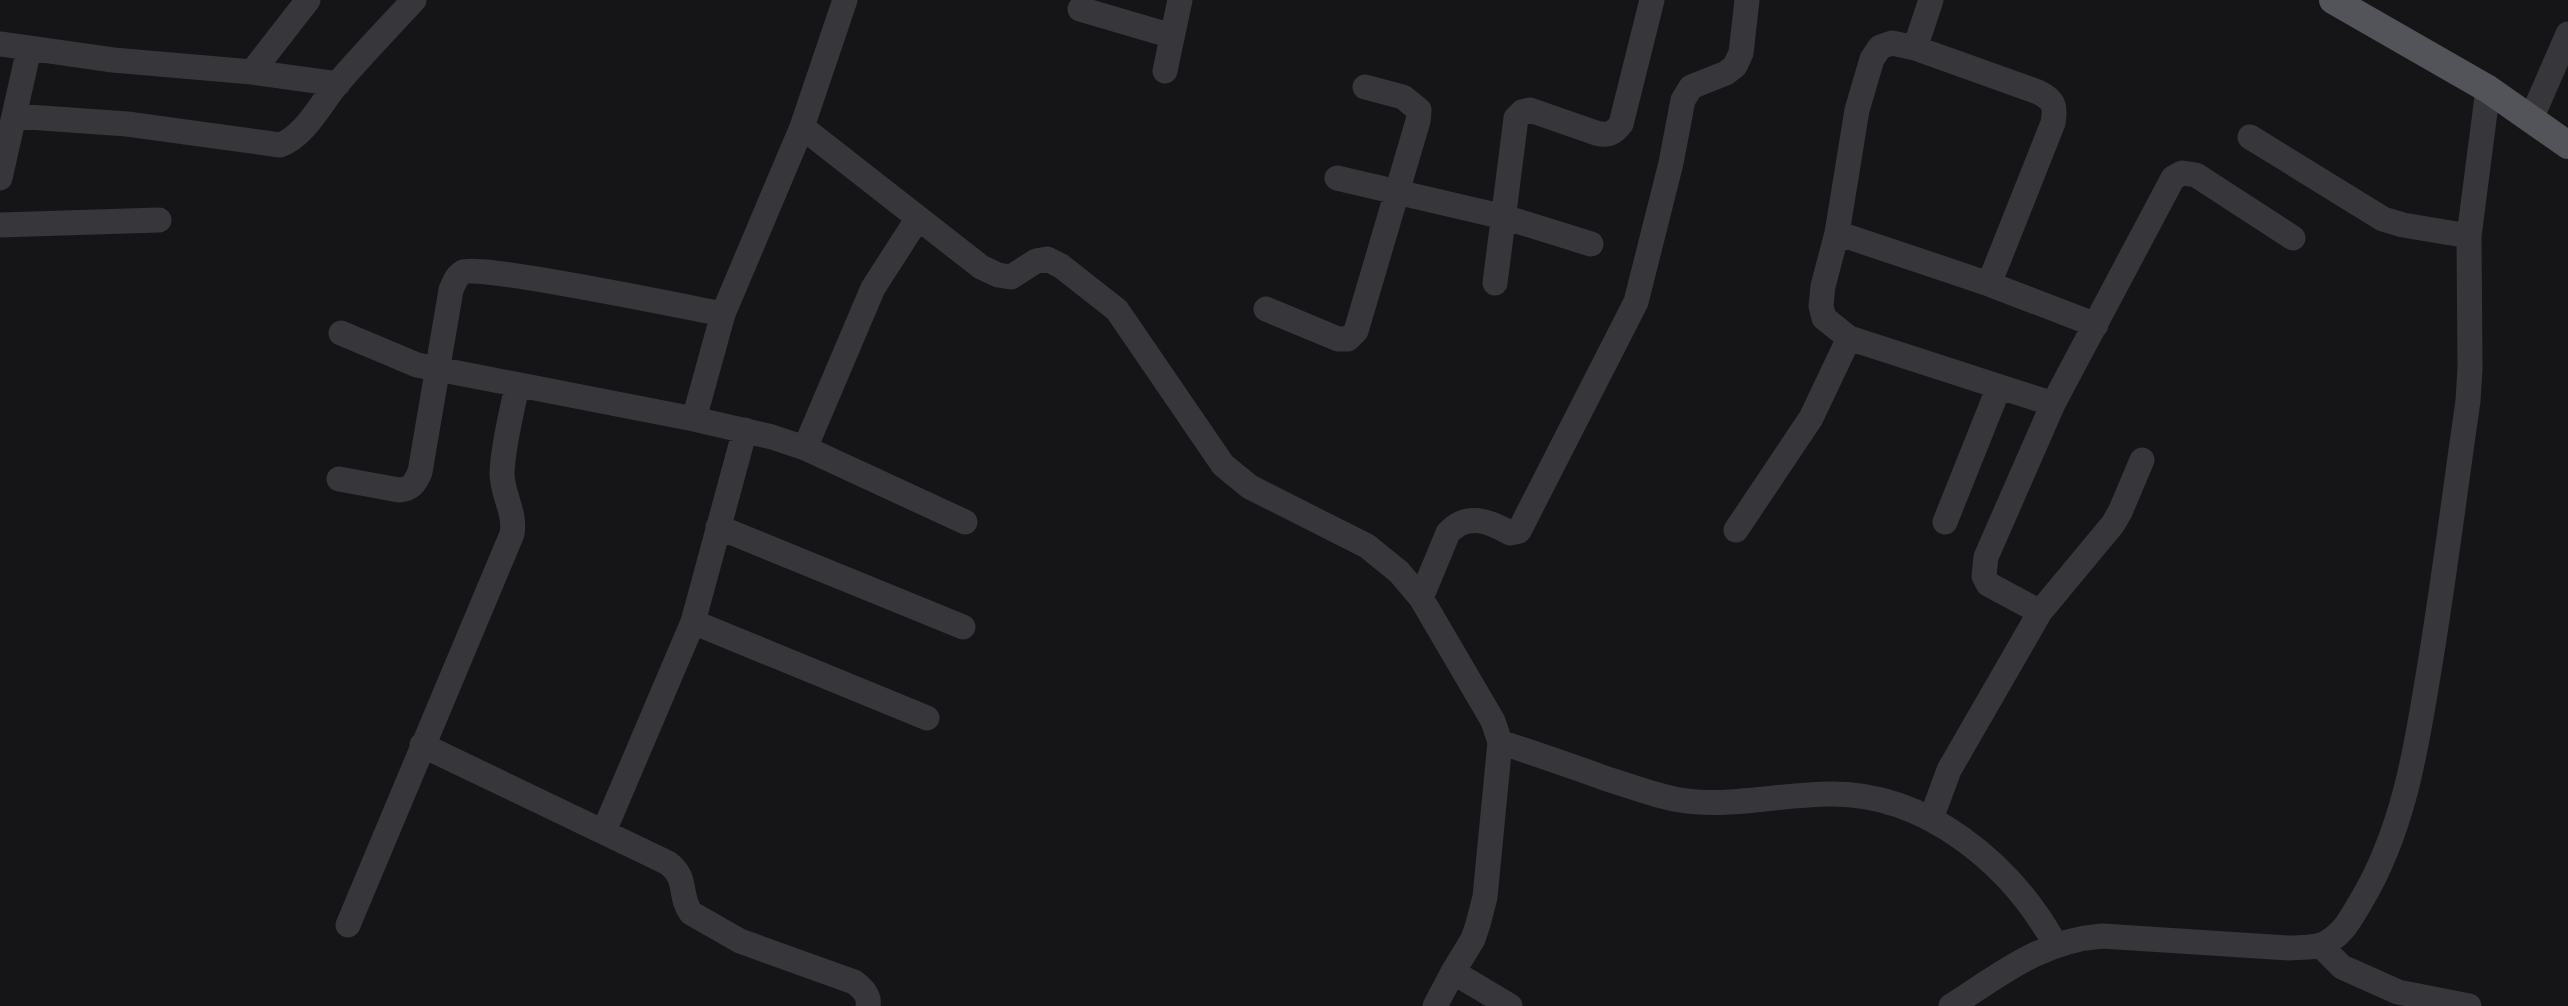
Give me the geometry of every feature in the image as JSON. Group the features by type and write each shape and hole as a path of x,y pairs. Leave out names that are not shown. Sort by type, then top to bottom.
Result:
{"main road":[{"path":"2333,0 2488,89 2568,145"}],"street":[{"path":"252,72 308,0"},
{"path":"14,116 127,124 280,145 290,142 299,133 338,84 414,0"},
{"path":"694,419 723,314 802,127 845,0"},
{"path":"1165,71 1180,0"},
{"path":"1495,283 1516,118 1522,112 1530,110 1606,136 1614,133 1621,124 1652,0"},
{"path":"1421,598 1448,532 1454,526 1464,521 1484,520 1510,533 1519,531 1636,302 1671,163 1683,100 1691,87 1726,74 1735,66 1741,53 1747,0"},
{"path":"1915,48 1931,0"},
{"path":"1080,9 1116,10 1172,36"},
{"path":"2531,119 2568,34"},
{"path":"1989,284 2053,123 2056,108 2050,98 2038,92 1915,48 1892,43 1880,47 1872,59 1857,110 1837,233 1823,286 1821,306 1824,318 1848,338 2053,404"},
{"path":"0,44 113,60 252,72 338,84"},
{"path":"0,178 29,49"},
{"path":"1266,309 1338,339 1348,339 1362,319 1418,122 1418,110 1403,97 1365,87"},
{"path":"1951,1006 2031,955 2055,944 2081,938 2102,936 2289,948 2328,943 2344,930 2369,887 2388,845 2413,768 2434,641 2468,401 2470,368 2469,236 2488,89"},
{"path":"802,127 981,267 998,275 1011,277 1036,261 1047,259 1061,266 1116,310 1223,465 1250,486 1367,546 1400,572 1421,598 1493,721 1500,742 1485,897 1473,939 1435,1006"},
{"path":"2250,137 2383,219 2403,225 2469,236"},
{"path":"2040,612 1988,584 1984,566 2053,404 2096,325 2165,189 2173,178 2182,173 2196,176 2293,238"},
{"path":"1337,178 1398,194 1504,217 1591,244"},
{"path":"805,448 873,288 918,218"},
{"path":"0,225 159,220"},
{"path":"1837,233 1989,284 2096,325"},
{"path":"338,479 400,490 408,490 415,483 420,472 451,290 455,279 464,271 477,270 523,277 723,314"},
{"path":"341,334 417,365 694,419 745,430 805,448 965,522"},
{"path":"1736,530 1811,418 1848,338"},
{"path":"348,925 512,534 514,522 506,500 502,471 517,384"},
{"path":"1945,522 1999,387"},
{"path":"604,831 693,622 745,430"},
{"path":"1931,819 1949,770 2040,612 2112,524 2120,512 2142,460"},
{"path":"718,527 962,627"},
{"path":"693,622 927,718"},
{"path":"1500,742 1649,793 1680,800 1711,802 1831,794 1866,796 1896,803 1931,819 1961,838 2015,885 2032,906 2055,944"},
{"path":"422,745 604,831 676,869 682,879 686,906 691,913 707,924 740,941 854,982 864,989 869,1001 868,1006"},
{"path":"2320,945 2342,967 2383,986 2398,992 2469,1006"},
{"path":"1453,972 1510,1006"}]}
